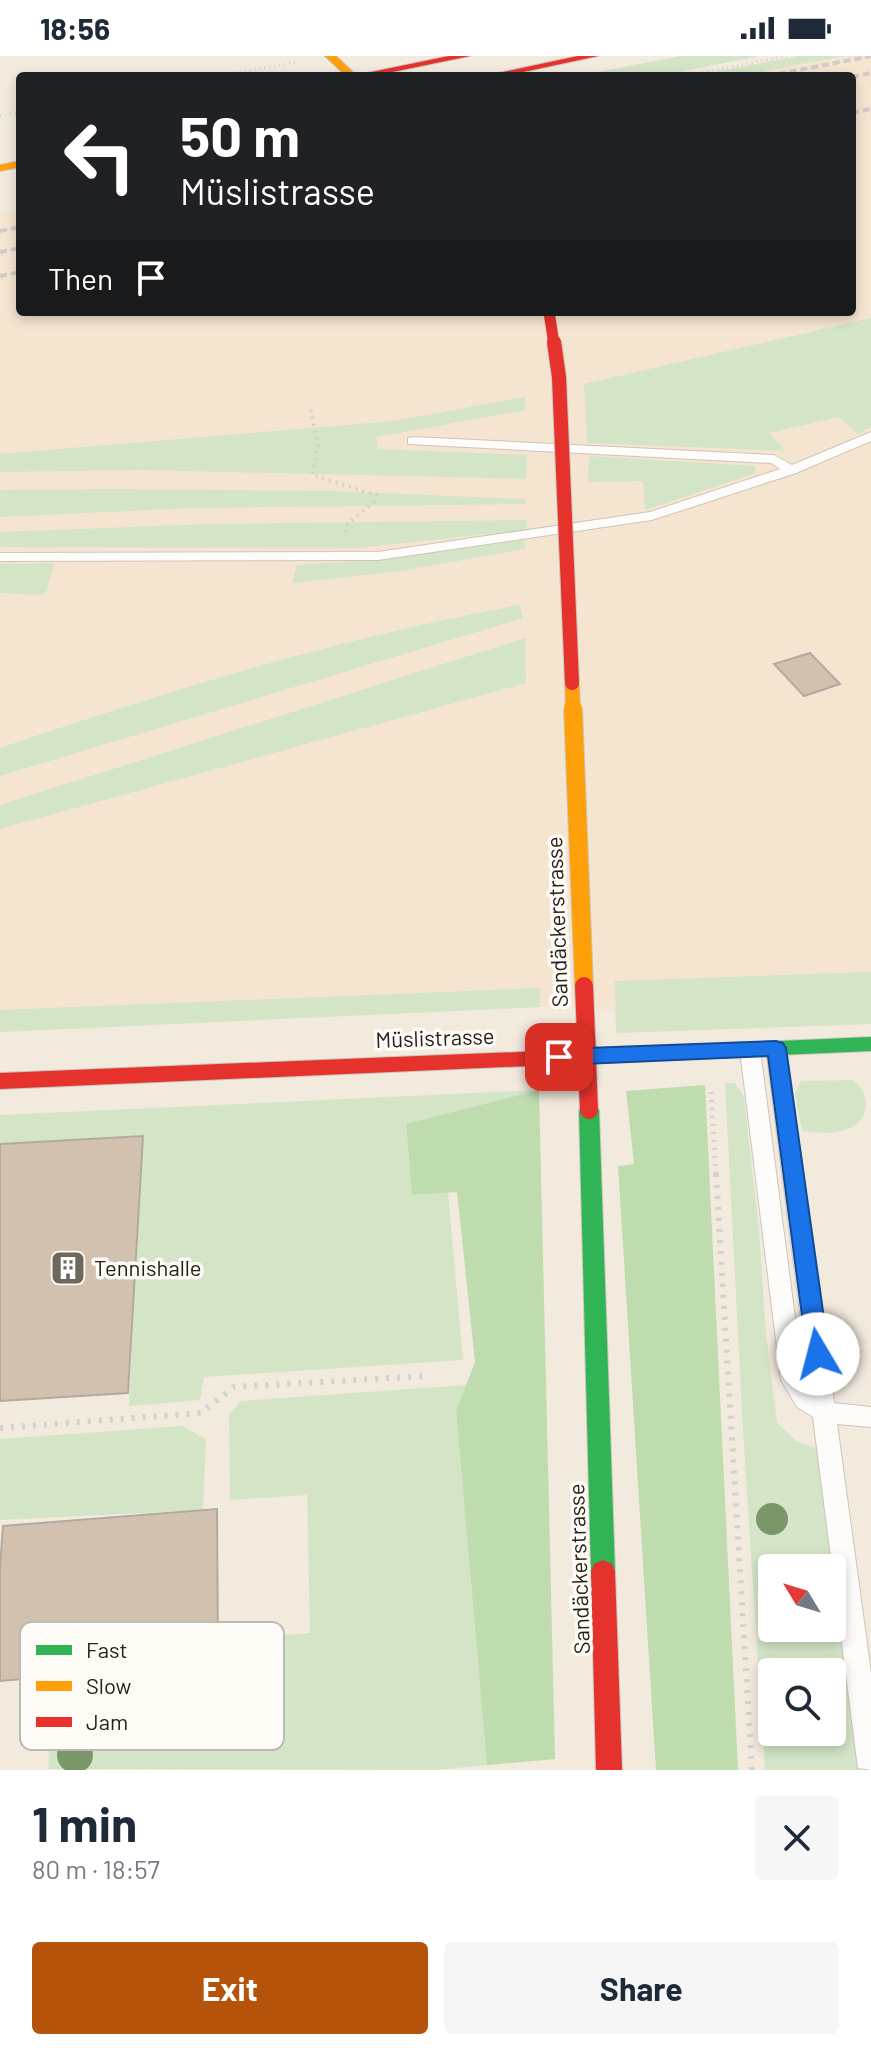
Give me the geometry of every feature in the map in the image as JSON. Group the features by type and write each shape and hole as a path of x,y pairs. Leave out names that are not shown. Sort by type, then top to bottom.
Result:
{"main road":[{"path":"330,56 350,72"},
{"path":"377,72 465,56"},
{"path":"510,72 593,56"},
{"name":"Sandäckerstrasse","path":"550,316 559,377 589,1110 609,1770"},
{"name":"Müslistrasse","path":"0,1081 871,1044"}],"lane":[{"path":"0,557 378,556 652,516 791,470 871,436"},
{"path":"413,441 774,459 791,470"},
{"path":"776,1048 871,1768"},
{"path":"750,1050 792,1380 804,1402 826,1412 871,1417"}],"path":[{"path":"704,72 787,56"},
{"path":"242,72 304,61"},
{"path":"311,410 318,444 312,475 376,495 375,501 346,525"},
{"path":"710,1076 752,1770"},
{"path":"0,1428 201,1413 234,1387 426,1376"}],"shaded area":[{"path":"812,56 871,56 871,1024 616,1033 615,1010 540,1007 0,1032 0,212 16,210 16,316 856,316 856,72 733,72"}],"green space":[{"path":"681,56 760,56 678,72 598,72"},
{"path":"798,56 844,56 760,72 715,72"},
{"path":"871,318 871,427 858,434 839,417 769,433 786,451 587,443 584,384"},
{"path":"525,397 525,410 376,437 378,449 527,455 526,479 143,470 0,472 0,454 394,421"},
{"path":"589,456 755,466 756,473 645,510 643,481 588,482"},
{"path":"0,490 331,491 525,499 526,504 194,508 0,517"},
{"path":"526,520 527,530 357,548 0,547 0,532 210,524"},
{"path":"524,540 525,549 400,571 292,583 297,565 361,561"},
{"path":"54,563 47,591 41,595 0,593 0,564"},
{"path":"520,605 523,618 0,776 0,748 257,667 388,633"},
{"path":"525,638 526,683 0,829 0,805"},
{"path":"871,972 871,1024 616,1033 615,981"},
{"path":"540,988 540,1007 0,1032 0,1010"},
{"path":"853,1080 863,1092 866,1106 856,1125 837,1132 802,1131 795,1094 801,1081"},
{"path":"725,1083 735,1083 744,1097 777,1423 796,1441 818,1449 831,1554 758,1554 758,1642 843,1642 845,1658 758,1658 758,1662"},
{"path":"705,1085 738,1770 656,1770 618,1166 634,1164 626,1091"},
{"path":"539,1090 406,1125 412,1195 448,1192 463,1360 204,1377 200,1400 129,1406 143,1136 0,1144 0,1115"},
{"path":"539,1090 555,1759 487,1765 456,1411 475,1362 457,1192 412,1195 406,1124"},
{"path":"466,1385 456,1411 487,1765 437,1770 48,1769 50,1750 284,1750 284,1635 310,1633 307,1495 230,1500 229,1414 241,1401"},
{"path":"182,1426 206,1439 203,1510 0,1520 0,1439"},
{"path":"846,1668 859,1770 765,1770 763,1746 846,1746"}],"building":[{"path":"810,653 840,684 804,696 774,664"},
{"name":"Tennishalle","path":"143,1136 128,1393 0,1401 0,1144"},
{"path":"217,1509 218,1622 20,1622 20,1679 0,1681 3,1526"}],"railway":[{"path":"789,72 871,56"},
{"path":"856,76 871,73"},
{"path":"856,112 871,109"},
{"path":"0,231 16,228"},
{"path":"0,252 16,249"},
{"path":"0,276 16,273"}],"traffic: fast":[{"path":"690,1052 871,1044"},
{"path":"589,1110 603,1572"}],"traffic: slow":[{"path":"330,56 348,72"},
{"path":"0,168 16,165"},
{"path":"572,683 584,986"}],"traffic: jam":[{"path":"379,72 465,56"},
{"path":"510,72 593,56"},
{"path":"550,316 559,377 572,683"},
{"path":"584,986 589,1110"},
{"path":"0,1081 690,1052"},
{"path":"603,1572 609,1770"}],"place":[{"name":"Tennishalle","path":"68,1268"}],"route":[{"path":"559,1057 776,1048 818,1354"}]}
